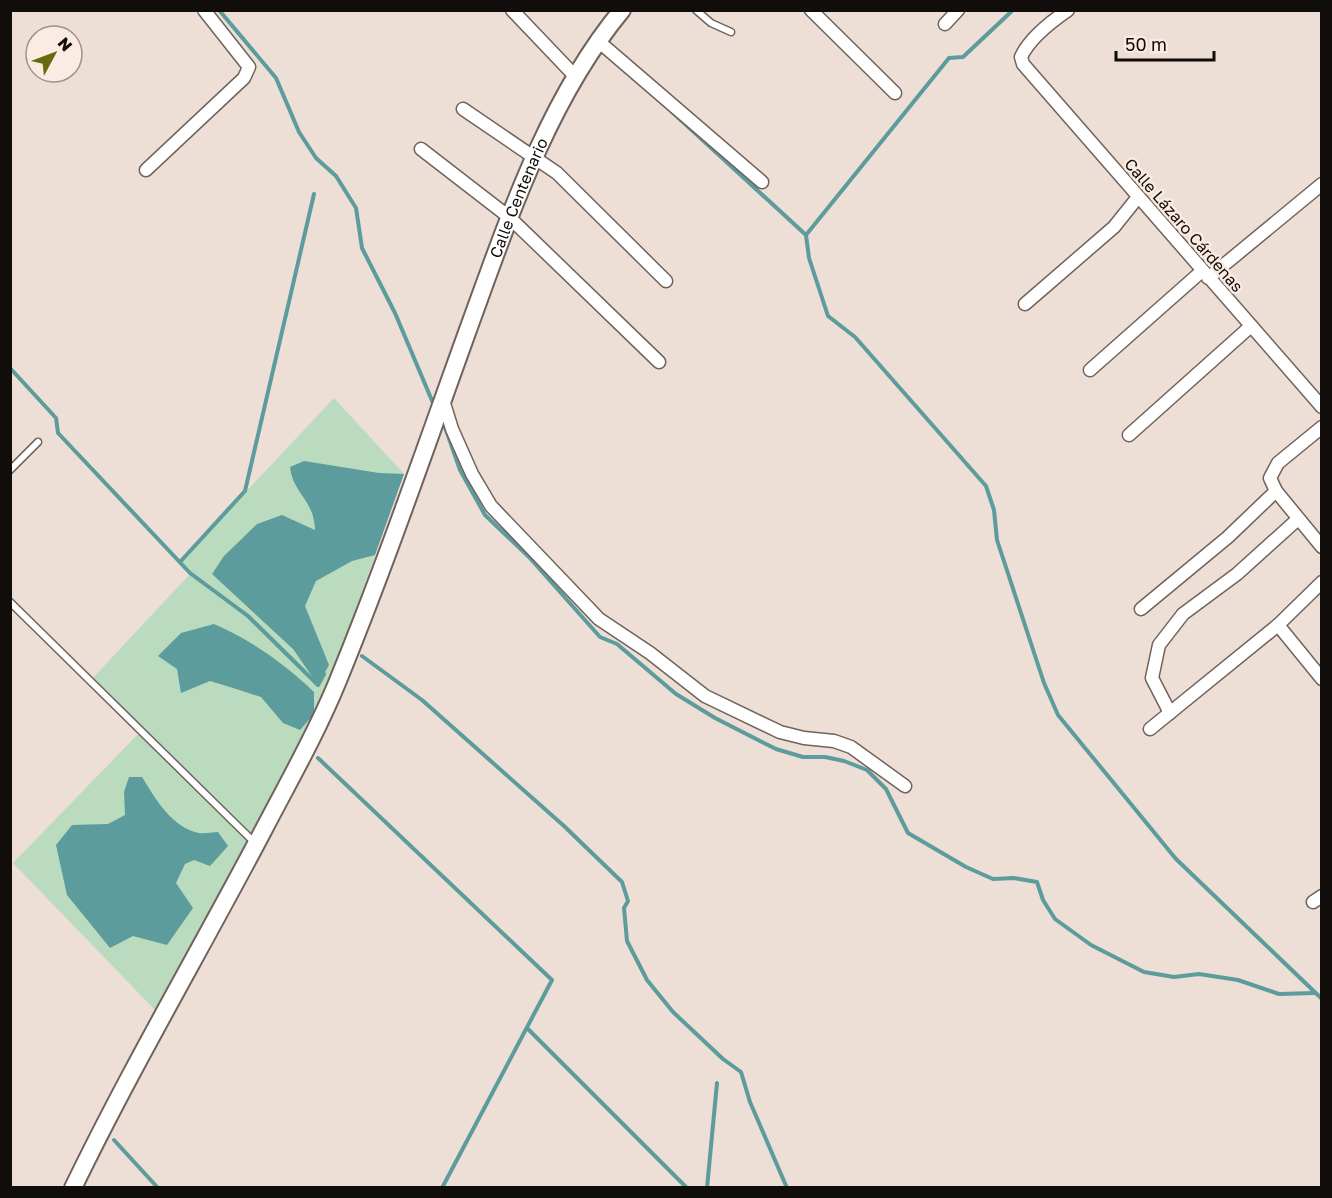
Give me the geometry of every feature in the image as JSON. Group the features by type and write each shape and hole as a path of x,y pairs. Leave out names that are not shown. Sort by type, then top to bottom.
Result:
{"street":[{"path":"146,170 244,78 249,67 204,10"},
{"path":"512,10 574,75"},
{"name":"Calle Centenario","path":"73,1188 134,1068 321,721 338,682 509,217 574,75 597,40 622,10"},
{"path":"811,10 895,93"},
{"path":"945,24 958,10"},
{"name":"Calle Lázaro Cárdenas","path":"1068,10 1026,49 1021,57 1023,64 1205,275 1322,406"},
{"path":"597,40 762,182"},
{"path":"463,109 557,173 666,281"},
{"path":"421,149 509,217 659,362"},
{"path":"1090,370 1205,275 1322,184"},
{"path":"1025,304 1114,227 1138,197"},
{"path":"1129,435 1251,326"},
{"path":"443,400 452,429 472,474 491,506 599,619 650,652 705,696 780,732 796,737 834,741 851,747 905,786"},
{"path":"1322,427 1273,468 1270,477 1276,491 1322,547"},
{"path":"1141,609 1228,537 1276,491"},
{"path":"1170,712 1152,678 1159,645 1183,614 1237,574 1298,519"},
{"path":"1150,729 1278,625 1322,582"},
{"path":"1278,625 1322,680"}],"lane":[{"path":"696,10 711,23 731,32"},
{"path":"10,470 38,442"},
{"path":"10,602 256,844"}],"green space":[{"path":"334,398 404,474 327,690 156,1011 13,863 143,729 91,680 190,574 180,562"}],"water":[{"path":"304,461 379,473 404,474 375,555 352,561 316,581 305,606 329,665 318,685 293,649 212,574 224,556 257,524 282,515 315,530 311,511 295,484 290,467"},
{"path":"214,624 241,637 267,654 314,692 314,714 300,730 283,723 261,697 233,688 210,681 181,693 177,669 158,656 181,633"},
{"path":"129,777 142,777 165,811 181,825 199,833 218,832 228,846 210,866 194,860 185,864 176,883 193,908 167,945 133,936 110,948 67,895 56,845 72,825 108,824 125,815 124,792"}],"waterway":[{"path":"219,10 276,78 299,132 316,158 336,176 356,208 362,248 395,313 433,403"},
{"path":"806,235 949,58 963,57 1013,10"},
{"path":"671,111 806,235 809,258 828,316 855,337 986,486 994,510 997,540 1044,683 1058,715 1176,859 1322,999"},
{"path":"180,562 245,491 314,194"},
{"path":"10,368 56,418 58,433 190,573 248,616 318,685 324,674"},
{"path":"445,427 460,470 485,515 529,557 600,637 617,644 676,694 715,718 776,749 803,757 825,757 844,761 867,770 886,789 908,833 966,867 993,879 1014,878 1037,882 1043,900 1055,919 1091,945 1144,972 1174,977 1199,974 1238,980 1279,994 1315,993"},
{"path":"362,656 422,700 564,826 622,882 628,901 624,908 627,941 647,980 673,1012 723,1059 741,1072 750,1102 787,1188"},
{"path":"318,758 552,980 442,1188"},
{"path":"528,1029 687,1188"},
{"path":"707,1188 717,1083"},
{"path":"114,1140 158,1188"}]}
